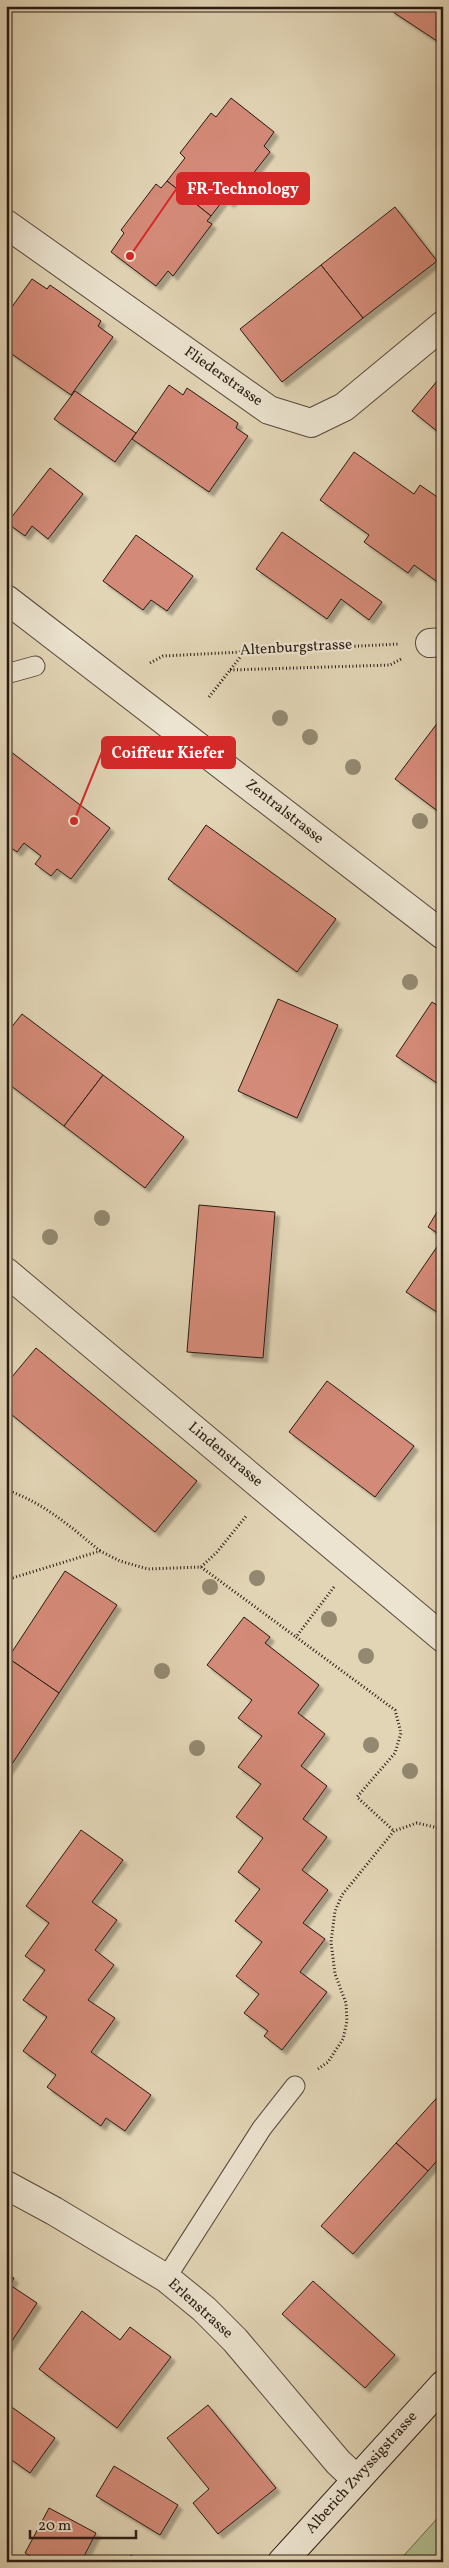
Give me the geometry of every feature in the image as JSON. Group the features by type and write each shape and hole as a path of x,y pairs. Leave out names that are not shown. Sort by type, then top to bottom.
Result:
{"street":[{"name":"Fliederstrasse","path":"6,224 269,410 311,423 344,407 443,325"},
{"name":"Zentralstrasse","path":"6,599 443,935"},
{"name":"Lindenstrasse","path":"6,1272 443,1638"},
{"name":"Erlenstrasse","path":"6,2185 54,2211 166,2278 204,2309 235,2340 338,2462 356,2479"},
{"name":"Alberich Zwyssigstrasse","path":"282,2562 443,2385"}],"lane":[{"path":"6,674 34,666"},
{"path":"166,2278 262,2128 295,2086"}],"path":[{"name":"Altenburgstrasse","path":"150,663 163,656 246,650 436,642"},
{"path":"230,670 390,665 436,642"},
{"path":"209,697 246,650"},
{"path":"6,1490 26,1496 61,1519 100,1551 120,1561 148,1569 201,1567 395,1710 401,1733 395,1753 357,1797 394,1831"},
{"path":"201,1567 218,1552 249,1513"},
{"path":"6,1580 100,1551"},
{"path":"296,1637 335,1587"},
{"path":"295,2086 328,2062 343,2039 347,2022 346,2002 335,1974 331,1942 335,1911 342,1896 394,1831 417,1823 443,1829"}],"green space":[{"path":"443,2512 443,2556 438,2562 398,2562"}],"building":[{"path":"393,6 443,6 443,45 390,10"},
{"path":"231,98 274,132 264,146 270,152 230,203 224,199 211,216 167,181 185,158 180,153 211,113 216,117"},
{"path":"167,181 211,216 207,221 212,224 173,276 168,271 156,286 111,252 124,233 121,230 156,184 161,188"},
{"path":"395,207 437,261 363,318 321,265"},
{"path":"321,265 363,318 282,382 240,329"},
{"path":"32,279 47,289 50,285 101,321 98,326 113,337 71,395 6,350 6,315"},
{"path":"443,374 443,436 412,411"},
{"path":"169,385 183,395 187,388 238,423 236,428 248,436 209,492 132,439"},
{"path":"75,391 136,433 115,462 54,419"},
{"path":"354,452 414,494 420,485 443,501 443,586 414,565 408,573 364,542 369,535 320,500"},
{"path":"50,468 83,494 48,539 32,526 25,536 7,523"},
{"path":"282,532 382,602 369,620 341,599 327,619 256,569"},
{"path":"136,535 193,576 167,611 151,600 143,610 103,581"},
{"path":"439,721 443,724 443,815 395,779"},
{"path":"6,748 110,828 71,879 57,869 51,876 35,864 41,856 24,843 17,852 6,844 6,839 12,831 6,827"},
{"path":"206,825 336,919 297,972 168,879"},
{"path":"278,999 338,1025 297,1118 238,1091"},
{"path":"432,1002 443,1009 443,1087 396,1056"},
{"path":"22,1014 103,1075 64,1126 6,1082 6,1034"},
{"path":"103,1075 184,1137 145,1188 64,1126"},
{"path":"443,1202 443,1237 428,1227"},
{"path":"199,1205 275,1212 263,1358 187,1352"},
{"path":"443,1238 443,1316 406,1292"},
{"path":"36,1348 197,1481 155,1532 6,1410 6,1384"},
{"path":"327,1381 414,1446 375,1497 289,1432"},
{"path":"65,1571 117,1605 59,1693 8,1658"},
{"path":"244,1617 270,1637 265,1643 319,1685 298,1713 325,1734 301,1766 327,1786 303,1819 327,1837 302,1870 328,1890 303,1923 325,1939 300,1972 327,1992 282,2050 264,2036 268,2031 244,2013 259,1994 236,1976 262,1942 235,1921 260,1889 238,1872 263,1838 236,1817 261,1784 238,1767 262,1736 238,1718 252,1700 207,1665"},
{"path":"8,1658 59,1693 6,1773 6,1660"},
{"path":"81,1830 123,1860 92,1902 117,1920 95,1950 114,1965 88,2000 115,2018 91,2052 151,2095 125,2131 106,2118 101,2126 47,2087 56,2075 23,2051 47,2017 23,2000 45,1970 25,1956 49,1923 26,1906"},
{"path":"443,2091 443,2154 428,2171 396,2143"},
{"path":"396,2143 428,2171 353,2254 321,2226"},
{"path":"6,2273 14,2278 10,2285 37,2303 6,2350"},
{"path":"313,2281 395,2355 365,2388 282,2314"},
{"path":"82,2311 120,2340 130,2327 171,2357 117,2428 39,2369"},
{"path":"6,2403 55,2438 30,2473 6,2456"},
{"path":"208,2405 276,2488 218,2534 193,2503 209,2489 167,2438"},
{"path":"114,2466 178,2505 160,2535 96,2496"},
{"path":"49,2508 96,2533 81,2562 41,2562 25,2553"},
{"path":"131,2555 143,2562 128,2562"}],"place":[{"name":"FR-Technology","path":"130,256"},
{"name":"Coiffeur Kiefer","path":"74,821"}]}
